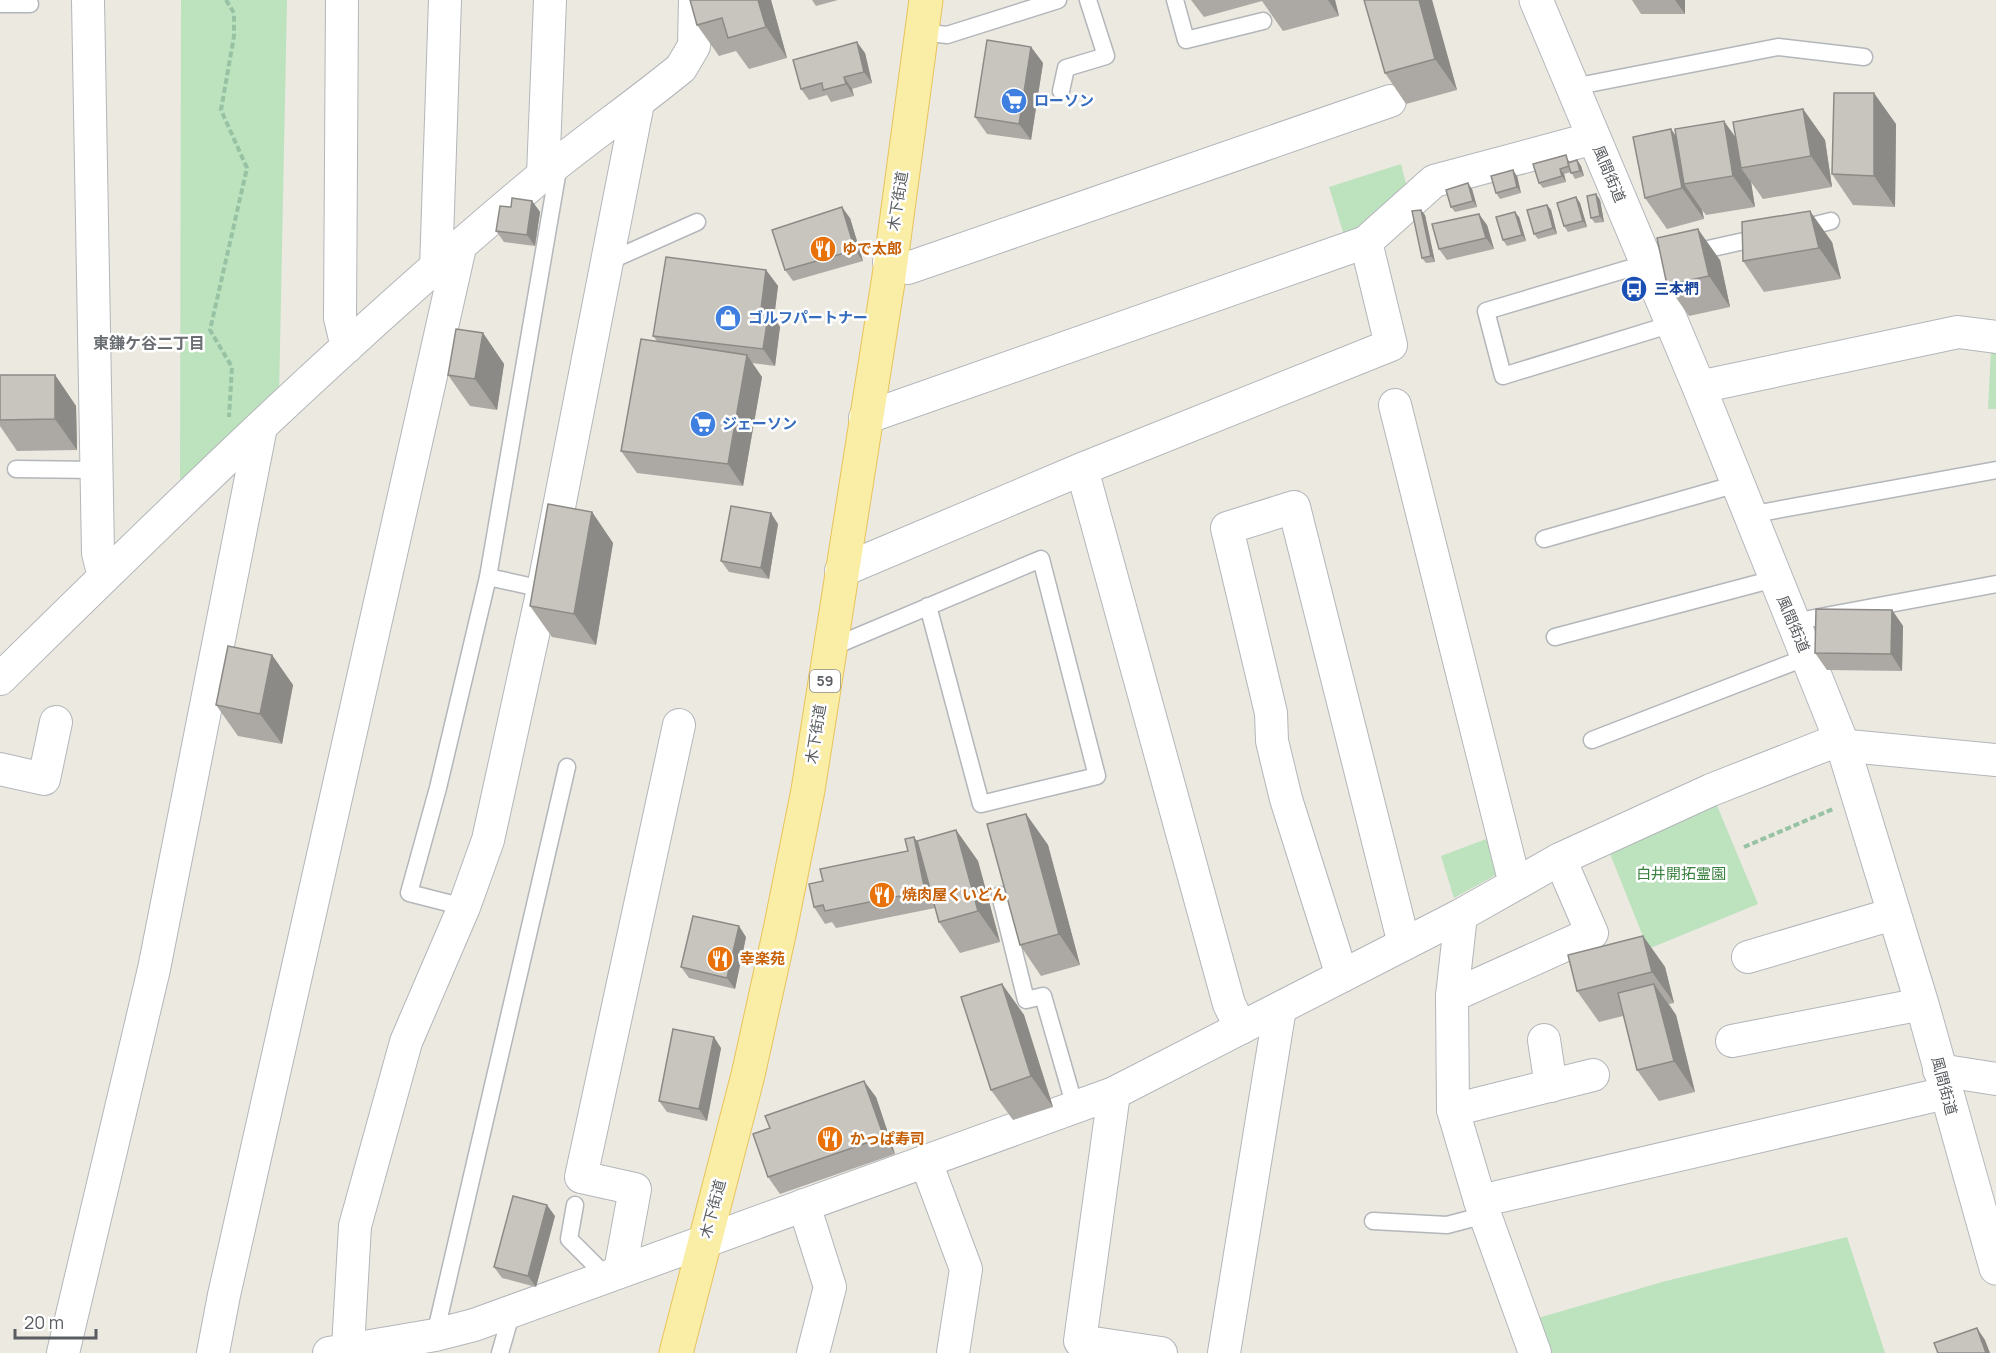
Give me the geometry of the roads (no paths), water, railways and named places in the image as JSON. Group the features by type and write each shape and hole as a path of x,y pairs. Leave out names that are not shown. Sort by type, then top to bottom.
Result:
{"main road":[{"name":"木下街道","path":"676,1353 748,1075 808,790 889,276 889,262 926,0"}],"street":[{"path":"88,0 98,554 104,577"},
{"path":"342,0 340,318 347,347"},
{"path":"436,269 445,0"},
{"path":"550,0 551,169"},
{"path":"0,679 252,435 347,347 551,169 681,68 694,46 696,0"},
{"name":"風間街道","path":"1536,0 1699,387 1774,579 1842,743 1922,1004 1943,1081 1985,1200 1996,1268"},
{"path":"889,262 908,268 1390,101"},
{"path":"638,103 543,589 488,840 464,907 406,1042 355,1226 338,1351 398,1347 512,1311 705,1239 1114,1093 1461,915 1560,860 1711,790 1828,744 1842,743 1996,760"},
{"path":"865,418 1366,242 1434,181 1594,138"},
{"path":"841,571 1082,469 1391,345 1366,242"},
{"path":"213,1353 226,1284 460,247"},
{"path":"1699,387 1958,332 1996,337"},
{"path":"1395,405 1515,884"},
{"path":"63,1353 154,969 252,435"},
{"path":"1082,469 1229,1004 1241,1028"},
{"path":"1342,976 1286,799 1272,741 1272,713 1227,528 1294,507 1404,944"},
{"path":"0,769 44,779 56,722"},
{"path":"613,1273 635,1189 581,1177 679,725"},
{"path":"1452,996 1592,933 1560,860"},
{"path":"1748,957 1893,914"},
{"path":"1461,915 1452,996 1453,1110 1483,1208 1535,1353"},
{"path":"1732,1041 1922,1004"},
{"path":"1224,1353 1280,1008"},
{"path":"1544,1040 1551,1086"},
{"path":"1453,1110 1593,1075"},
{"path":"1483,1208 1943,1081 1996,1079"},
{"path":"1114,1093 1080,1341 1161,1353"},
{"path":"926,1162 966,1269 953,1353"},
{"path":"804,1205 830,1287 813,1353"}],"lane":[{"path":"921,32 947,35 1058,0"},
{"path":"1061,91 1066,68 1106,56 1088,0"},
{"path":"1175,0 1186,40 1263,21"},
{"path":"0,4 30,4"},
{"path":"1573,87 1778,47 1864,57"},
{"path":"464,907 410,893 438,788 488,577 551,169"},
{"path":"1672,324 1503,376 1486,311 1647,263 1831,221"},
{"path":"606,263 696,222"},
{"path":"16,469 97,470"},
{"path":"1749,515 1996,471"},
{"path":"1544,539 1737,484"},
{"path":"830,648 928,606 1041,559 1097,776 981,804 928,606"},
{"path":"488,577 543,589"},
{"path":"1555,637 1774,579"},
{"path":"1793,622 1996,584"},
{"path":"1592,740 1807,657"},
{"path":"435,1335 567,767"},
{"path":"1000,895 1026,1000 1043,996 1075,1107"},
{"path":"575,1205 569,1239 613,1273"},
{"path":"1373,1221 1448,1225 1483,1208"},
{"path":"500,1353 512,1311"}],"place":[{"name":"ローソン","path":"1014,101"},
{"name":"ゆで太郎","path":"823,249"},
{"name":"三本椚","path":"1634,289"},
{"name":"ゴルフパートナー","path":"728,318"},
{"name":"ジェーソン","path":"703,424"},
{"name":"焼肉屋くいどん","path":"882,895"},
{"name":"幸楽苑","path":"720,959"},
{"name":"かっぱ寿司","path":"830,1139"}],"district":[{"name":"東鎌ケ谷二丁目","path":"149,343"}],"park label":[{"name":"白井開拓霊園","path":"1681,874"}]}
